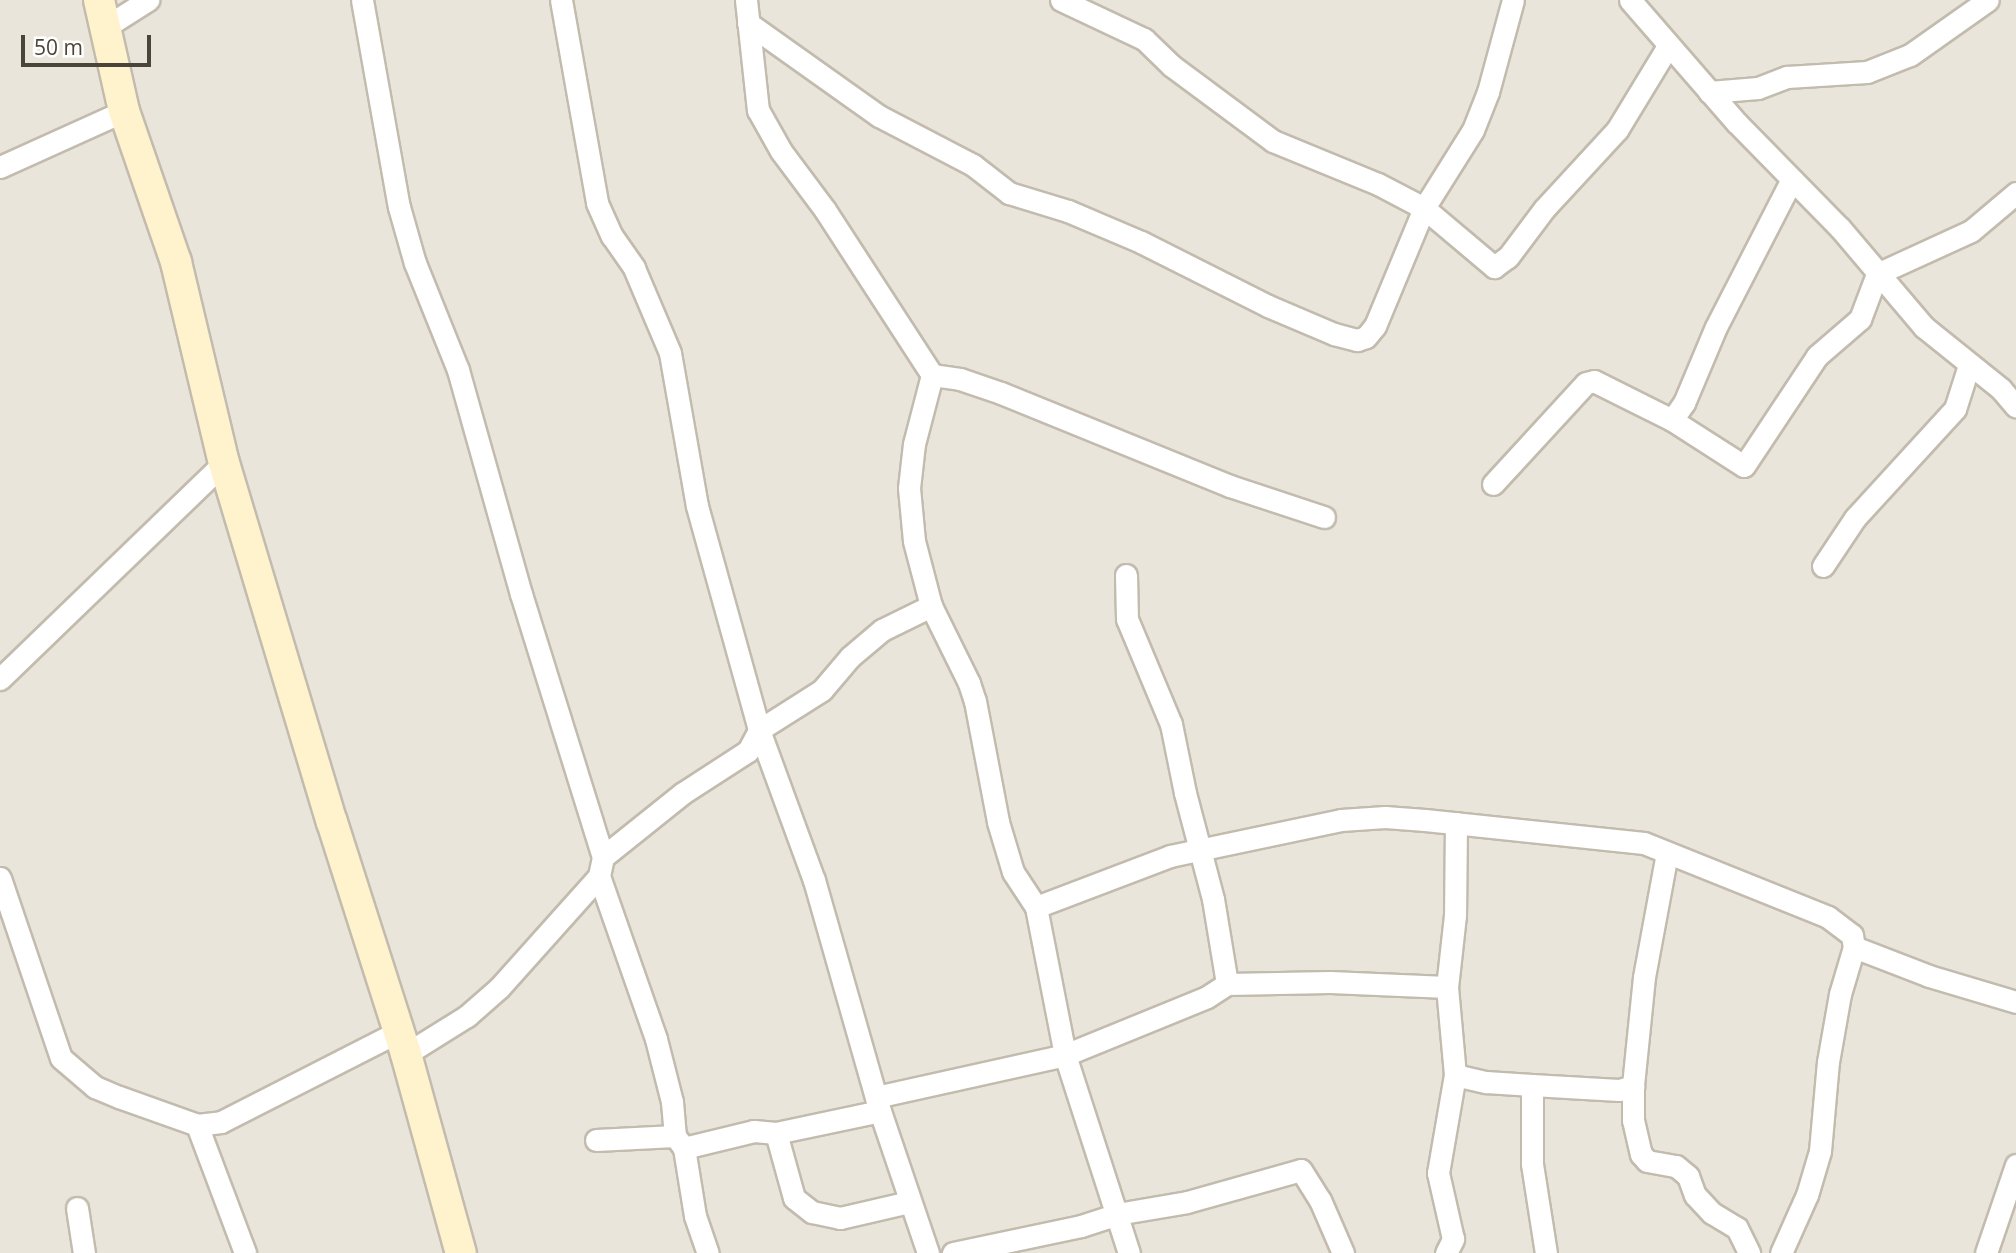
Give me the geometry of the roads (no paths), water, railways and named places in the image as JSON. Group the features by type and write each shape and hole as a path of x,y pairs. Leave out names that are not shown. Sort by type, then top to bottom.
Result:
{"main road":[{"path":"103,13 124,111 176,262 224,463 402,1043 461,1253"}],"street":[{"path":"103,13 148,0"},
{"path":"362,0 405,229 415,263 458,370 601,867 656,1039 695,1216 708,1253"},
{"path":"561,0 597,203 612,236 634,268 670,354 697,506 760,730 814,880 878,1104 928,1253"},
{"path":"747,0 758,110 780,151 825,210 932,375 914,444 909,488 914,541 931,606 969,683 1005,847 1013,872 1036,907 1065,1055 1129,1253"},
{"path":"1061,0 1144,40 1172,66 1273,141 1378,184 1424,208 1494,267 1508,257 1544,209 1617,131 1668,46"},
{"path":"748,23 879,116 973,165 1009,194 1068,211 1141,242 1268,306 1334,334 1357,340 1366,337 1375,326 1424,208 1473,130 1488,92 1513,0"},
{"path":"1630,0 1709,92 1840,228 1924,327 2001,389 2016,407"},
{"path":"1709,92 1758,88 1787,77 1867,72 1910,55 1988,0"},
{"path":"0,167 124,111"},
{"path":"1672,420 1684,403 1716,327 1792,179"},
{"path":"1493,484 1586,383 1594,381 1672,420 1744,467 1818,356 1860,319 1877,274 1930,253 1971,231 2016,193"},
{"path":"1823,566 1855,518 1955,409 1969,365"},
{"path":"932,375 960,379 1001,393 1230,486 1324,517"},
{"path":"0,679 119,561 224,463"},
{"path":"1126,575 1127,619 1171,724 1185,793 1202,850 1227,984"},
{"path":"0,878 61,1058 95,1087 197,1125 221,1122 467,1016 499,988 601,867 683,793 748,751 760,730 822,690 850,657 882,630 931,606"},
{"path":"1036,907 1170,856 1341,820 1385,817 1644,843 1828,917 1852,935 1854,947 1840,994 1828,1062 1820,1151 1807,1195 1781,1253"},
{"path":"1446,1253 1453,1240 1438,1173 1455,1075 1447,987 1455,915 1457,824"},
{"path":"1667,853 1644,977 1633,1086 1633,1120 1641,1154 1647,1161 1676,1166 1688,1175 1695,1195 1712,1213 1737,1228 1749,1253"},
{"path":"1854,947 1929,976 2016,1002"},
{"path":"596,1140 680,1142 754,1131 776,1133 1065,1055 1207,997 1227,984 1330,982 1447,987"},
{"path":"1455,1075 1486,1082 1532,1085 1619,1090 1633,1086"},
{"path":"1532,1085 1532,1164 1546,1253"},
{"path":"197,1125 245,1253"},
{"path":"776,1133 794,1198 812,1212 840,1218 909,1202"},
{"path":"1986,1253 2016,1165"},
{"path":"953,1253 1081,1226 1117,1214 1188,1202 1301,1170 1320,1200 1343,1253"},
{"path":"77,1208 84,1253"}]}
